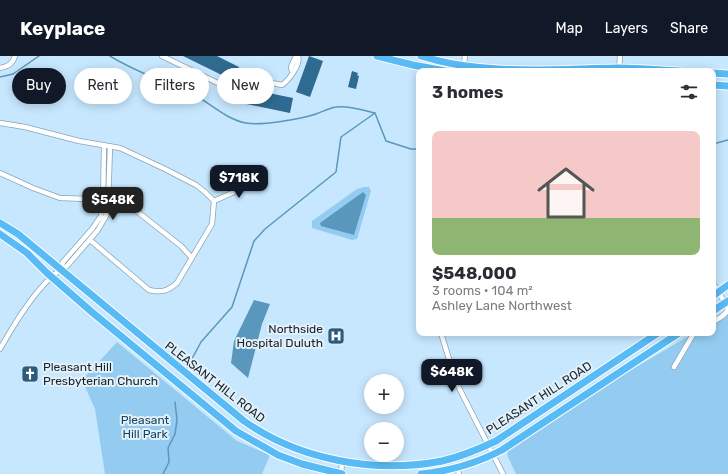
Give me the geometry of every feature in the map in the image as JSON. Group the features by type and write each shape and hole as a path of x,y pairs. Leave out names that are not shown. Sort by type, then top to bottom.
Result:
{"highway":[{"path":"377,56 428,68"},
{"path":"420,56 463,68"},
{"path":"445,62 456,56"},
{"path":"716,73 728,74"},
{"path":"716,85 728,86"},
{"name":"PLEASANT HILL ROAD","path":"0,223 18,234 244,421 261,433 292,448 321,458 342,462 380,467 413,466 442,461 487,445 496,441 654,336"},
{"name":"PLEASANT HILL ROAD","path":"0,234 27,253 51,276 220,418 245,437 272,452 290,459 341,474"},
{"path":"716,294 728,285"},
{"path":"716,309 727,302"},
{"name":"PLEASANT HILL ROAD","path":"421,474 458,471 493,455 674,336"}],"street":[{"path":"0,68 9,66 15,56"},
{"path":"162,56 226,87 233,87 248,78 282,85 297,66 299,62 297,56"},
{"path":"463,68 465,56"},
{"path":"619,68 620,56"},
{"path":"0,123 25,127 64,138 120,148 165,168 205,192 214,202 212,224 177,283 168,290 158,292 149,290 90,240"},
{"path":"0,349 26,308 51,276 67,266 103,223 108,209 106,199 104,146"},
{"path":"60,269 63,262 98,221 106,199 110,146"},
{"path":"0,173 60,198 118,200 130,205 181,246 192,258"},
{"path":"214,202 259,182"},
{"path":"716,294 727,302 727,311 716,320"},
{"path":"442,336 456,382 503,474"},
{"path":"674,367 692,336"},
{"path":"341,474 342,462"}],"green space":[{"path":"369,187 371,191 357,239 352,240 312,228 312,221 357,189"},
{"path":"728,314 728,474 516,474 507,455 509,449 590,394 689,336 716,336 716,320"},
{"name":"Pleasant Hill Park","path":"117,342 237,441 270,455 262,474 105,474 95,409 82,380"}],"shaded area":[{"path":"363,192 366,195 354,235 321,226 320,223"},
{"path":"254,300 270,304 262,324 248,378 231,363 234,341"}],"building":[{"path":"183,56 217,56 239,67 217,68 217,73"},
{"path":"309,56 323,61 310,97 296,92"},
{"path":"352,71 358,73 357,75 359,76 356,89 348,87"},
{"path":"274,94 293,98 290,113 247,104 274,104"}],"waterway":[{"path":"0,77 13,74 39,56"},
{"path":"110,56 140,72 193,94 225,115 246,123 261,124 291,120 316,114 328,109 341,107 356,108 375,113"},
{"path":"375,113 386,141 411,149 416,149"},
{"path":"187,368 201,342 232,307 254,241 265,229 336,172 341,137 375,113"},
{"path":"716,143 728,140"},
{"path":"163,474 169,462 168,448 175,434 177,420 175,402"}],"place":[{"name":"Northside Hospital Duluth","path":"336,336"},
{"name":"Pleasant Hill Presbyterian Church","path":"30,374"}]}
